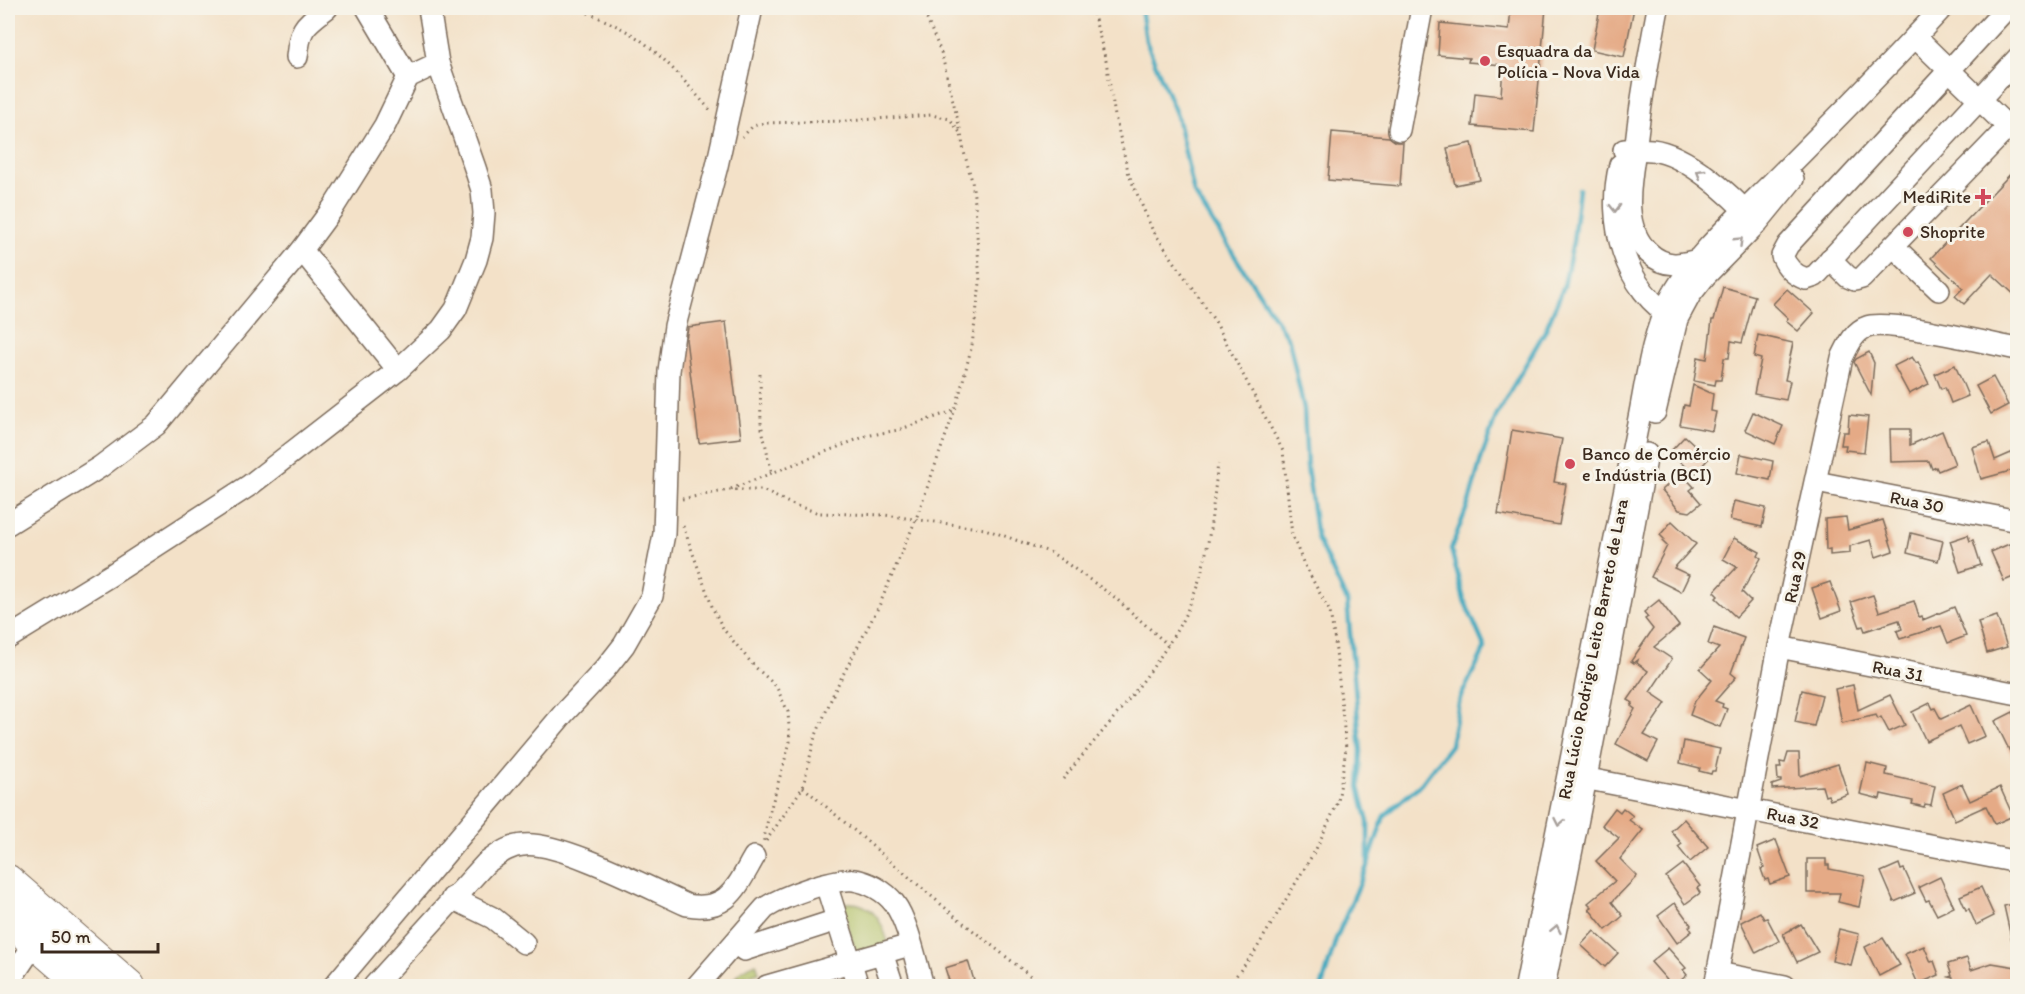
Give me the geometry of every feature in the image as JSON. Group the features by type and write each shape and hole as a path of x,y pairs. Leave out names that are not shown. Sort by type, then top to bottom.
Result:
{"highway":[{"path":"8,881 129,987"},
{"path":"8,919 85,987"}],"street":[{"path":"297,57 299,35 306,25 327,8"},
{"path":"367,8 408,77"},
{"path":"8,638 111,575 249,484 398,370 441,330 456,309 466,287 482,238 484,213 482,190 438,63 429,8"},
{"path":"334,987 564,713 606,668 624,645 652,596 670,501 669,371 675,326 717,166 752,8"},
{"path":"1399,130 1422,8"},
{"path":"1658,8 1630,150 1615,194 1617,234 1624,253 1642,289 1670,316"},
{"path":"1670,316 1690,295 1751,217 1942,8"},
{"path":"2018,10 2012,8 2004,11 1788,245 1782,256 1786,266 1797,276 1806,279 1815,276 2018,58"},
{"path":"1830,259 1848,277 1855,280 1862,278 2013,122 1979,98 1915,37"},
{"path":"8,524 100,467 156,425 302,250 333,208 385,125 408,77 438,63"},
{"path":"1630,150 1656,151 1682,162 1711,179 1751,217"},
{"path":"1630,150 1632,222 1639,241 1654,257 1663,262 1681,265 1700,259"},
{"path":"1670,316 1678,286 1700,259 1751,217"},
{"path":"1893,246 1939,290"},
{"path":"302,250 398,370"},
{"name":"Rua Lúcio Rodrigo Leito Barreto de Lara","path":"1526,987 1576,777 1651,433 1670,316"},
{"name":"Rua 29","path":"1717,980 1779,647 1842,358 1851,339 1867,327 1889,325 2017,347"},
{"name":"Rua 30","path":"1816,482 2018,521"},
{"name":"Rua 31","path":"1779,647 2018,694"},
{"name":"Rua Lúcio Rodrigo Leito Barreto de Lara","path":"1544,987 1575,837 1576,777"},
{"name":"Rua 32","path":"1576,777 2018,862"},
{"path":"374,987 452,898 486,863 506,849 524,844 544,846 580,858 687,905 703,908 731,895 758,851"},
{"path":"714,987 744,950 771,924 780,898 828,890 853,880 878,888 893,901 900,913 893,987"},
{"path":"828,890 858,987"},
{"path":"452,898 493,918 524,943"},
{"path":"697,987 771,924 837,920"},
{"path":"8,983 35,943"},
{"path":"767,987 897,949"},
{"path":"897,949 909,987"},
{"path":"897,949 923,987"},
{"path":"1717,980 1785,987"}],"path":[{"path":"577,8 615,25 646,44 672,67 725,127"},
{"path":"758,851 803,787 814,740 835,690 879,606 916,519 955,410 972,345 980,283 972,181 941,52 922,8"},
{"path":"1092,8 1106,61 1115,116 1130,175 1152,229 1216,323 1283,450 1292,535 1330,612 1335,642 1346,748 1338,802 1316,849 1254,953 1228,987"},
{"path":"717,166 753,126 764,123 846,121 932,115 950,119 961,134"},
{"path":"760,374 761,424 772,474"},
{"path":"758,851 790,742 788,712 776,686 754,666 724,630 713,609 670,501 729,490 866,436 898,430 955,410"},
{"path":"1063,779 1168,645 1192,602 1205,558 1218,464"},
{"path":"729,490 762,490 791,504 819,513 885,515 985,529 1053,553 1113,596 1168,645"},
{"path":"803,787 1042,987"}],"green space":[{"path":"846,903 863,906 875,915 884,929 889,946 856,955 842,905"},
{"path":"756,963 759,972 737,979 739,986 728,986 743,969"}],"building":[{"path":"1511,8 1546,8 1534,132 1472,126 1475,93 1501,96 1503,65 1468,62 1469,58 1438,55 1440,23 1509,30"},
{"path":"1600,8 1634,8 1624,57 1592,50"},
{"path":"1332,132 1389,137 1396,142 1403,142 1400,186 1328,180"},
{"path":"1472,143 1480,180 1455,185 1447,148"},
{"path":"2018,166 2018,298 1992,274 1964,304 1955,296 1963,288 1931,258"},
{"path":"1723,287 1755,296 1742,343 1731,341 1729,358 1724,358 1721,380 1716,380 1715,385 1694,381 1698,357 1707,359 1712,320 1714,320"},
{"path":"1787,289 1814,313 1798,331 1786,321 1788,318 1773,304"},
{"path":"726,322 741,438 699,443 686,339 688,327"},
{"path":"1758,335 1793,343 1785,380 1790,381 1786,400 1754,394 1761,359 1754,357"},
{"path":"1869,352 1874,363 1871,395 1854,362"},
{"path":"1912,357 1916,363 1918,362 1929,384 1909,394 1894,366"},
{"path":"1955,365 1968,396 1951,403 1945,387 1941,389 1935,374"},
{"path":"1993,377 2008,405 1991,414 1976,386"},
{"path":"1693,385 1713,394 1711,411 1716,412 1712,431 1680,425 1684,405 1689,406"},
{"path":"1753,412 1783,426 1775,444 1745,430"},
{"path":"1849,415 1868,417 1864,452 1845,450 1846,445 1841,445 1843,432 1848,432"},
{"path":"1890,429 1910,429 1910,445 1942,431 1955,464 1938,471 1936,467 1932,469 1929,461 1891,462"},
{"path":"1512,430 1562,439 1554,482 1566,484 1559,525 1498,514"},
{"path":"1685,436 1709,458 1694,475 1674,456 1677,454 1672,450"},
{"path":"1989,442 1995,460 2018,450 2018,469 1981,479 1972,447"},
{"path":"1741,454 1773,461 1770,480 1737,473"},
{"path":"1681,473 1694,487 1690,490 1701,503 1690,512 1679,510 1662,490"},
{"path":"1734,501 1766,508 1762,527 1730,520"},
{"path":"1846,517 1848,530 1883,520 1893,551 1876,557 1871,540 1850,546 1850,553 1830,555 1830,549 1826,550 1825,519"},
{"path":"1672,521 1696,544 1674,568 1689,575 1681,592 1651,577 1667,546 1660,535"},
{"path":"1911,533 1943,541 1938,561 1907,553"},
{"path":"1968,535 1970,541 1973,540 1981,565 1960,572 1950,541"},
{"path":"1734,538 1760,552 1758,556 1761,558 1742,592 1751,601 1736,617 1716,598 1718,596 1714,592 1737,567 1723,559"},
{"path":"2009,544 2018,563 2018,575 2004,581 1991,552"},
{"path":"1830,582 1841,611 1822,618 1812,588"},
{"path":"1873,595 1879,612 1914,601 1919,617 1922,616 1923,620 1954,607 1966,636 1948,643 1941,626 1900,639 1897,631 1902,629 1899,620 1865,631 1863,626 1860,627 1851,602"},
{"path":"1659,600 1679,626 1654,647 1672,659 1650,692 1666,703 1644,735 1658,742 1648,761 1616,744 1635,709 1631,706 1633,703 1628,700 1648,671 1637,663 1638,660 1634,663 1631,661 1653,629 1645,619 1648,617 1644,612"},
{"path":"1997,616 2007,647 1987,653 1978,622"},
{"path":"1714,627 1744,638 1731,673 1736,677 1715,701 1723,704 1722,707 1727,709 1720,727 1690,715 1695,701 1712,680 1700,669 1719,648 1708,644"},
{"path":"1853,685 1858,710 1890,695 1905,725 1889,732 1881,717 1878,719 1876,715 1842,723 1835,689"},
{"path":"1802,690 1822,695 1814,726 1795,722"},
{"path":"1930,703 1941,719 1971,705 1985,736 1967,744 1959,726 1926,741 1912,712"},
{"path":"2013,712 2018,722 2018,768 1995,721"},
{"path":"1684,741 1720,749 1715,771 1711,774 1699,771 1700,768 1680,763"},
{"path":"1788,753 1799,753 1800,776 1838,764 1848,794 1830,800 1828,795 1825,796 1822,786 1772,789 1772,785 1781,782 1778,780 1777,768 1781,768 1780,762 1785,763"},
{"path":"1867,763 1887,768 1886,775 1935,786 1931,805 1925,804 1924,807 1912,804 1913,801 1881,794 1880,799 1860,794"},
{"path":"1962,784 1970,801 2000,787 2013,816 1995,824 1986,806 1955,820 1943,793"},
{"path":"1615,808 1620,812 1623,808 1633,816 1629,820 1643,830 1620,859 1637,876 1612,902 1623,916 1606,930 1589,909 1592,907 1588,903 1615,881 1596,861 1619,838 1602,825"},
{"path":"1684,819 1708,847 1690,862 1678,847 1682,844 1671,831"},
{"path":"1776,840 1790,877 1770,884 1768,879 1765,880 1761,869 1764,868 1757,848"},
{"path":"1807,859 1826,859 1829,869 1865,876 1859,907 1838,902 1840,893 1807,893"},
{"path":"1683,864 1700,886 1697,888 1700,893 1685,904 1666,877"},
{"path":"1899,864 1901,870 1904,869 1915,893 1894,902 1881,872"},
{"path":"1940,877 1954,907 1937,915 1919,887"},
{"path":"1981,887 1994,916 1976,925 1960,896"},
{"path":"1675,903 1691,925 1689,927 1692,931 1677,943 1658,916"},
{"path":"2018,903 2018,941 2012,942 2004,906"},
{"path":"1760,912 1764,919 1767,918 1779,941 1756,953 1741,922"},
{"path":"1801,924 1818,952 1797,962 1783,934"},
{"path":"1839,929 1859,934 1851,965 1832,961"},
{"path":"1594,931 1618,953 1605,967 1581,945"},
{"path":"1883,938 1900,965 1879,976 1865,947"},
{"path":"1924,946 1931,962 1934,961 1939,975 1918,984 1905,954"},
{"path":"1668,948 1686,968 1683,970 1687,975 1673,987 1651,962"},
{"path":"1967,958 1971,970 1992,963 2016,967 2018,987 2000,987 1976,982 1977,987 1956,987 1953,978 1949,977 1952,976 1948,964"},
{"path":"968,961 976,987 951,987 945,968"}],"waterway":[{"path":"1141,8 1146,41 1177,116 1194,193 1289,340 1304,409 1307,467 1317,538 1347,601 1361,751 1359,787 1368,822 1368,864"},
{"path":"1322,986 1336,939 1368,864 1384,816 1421,784 1451,745 1460,698 1485,648 1464,600 1451,549 1469,502 1497,414 1545,331 1564,286 1573,242 1579,189"}],"place":[{"name":"Esquadra da Polícia - Nova Vida","path":"1485,61"},
{"name":"MediRite","path":"1983,197"},
{"name":"Shoprite","path":"1908,232"},
{"name":"Banco de Comércio e Indústria (BCI)","path":"1570,464"}]}
